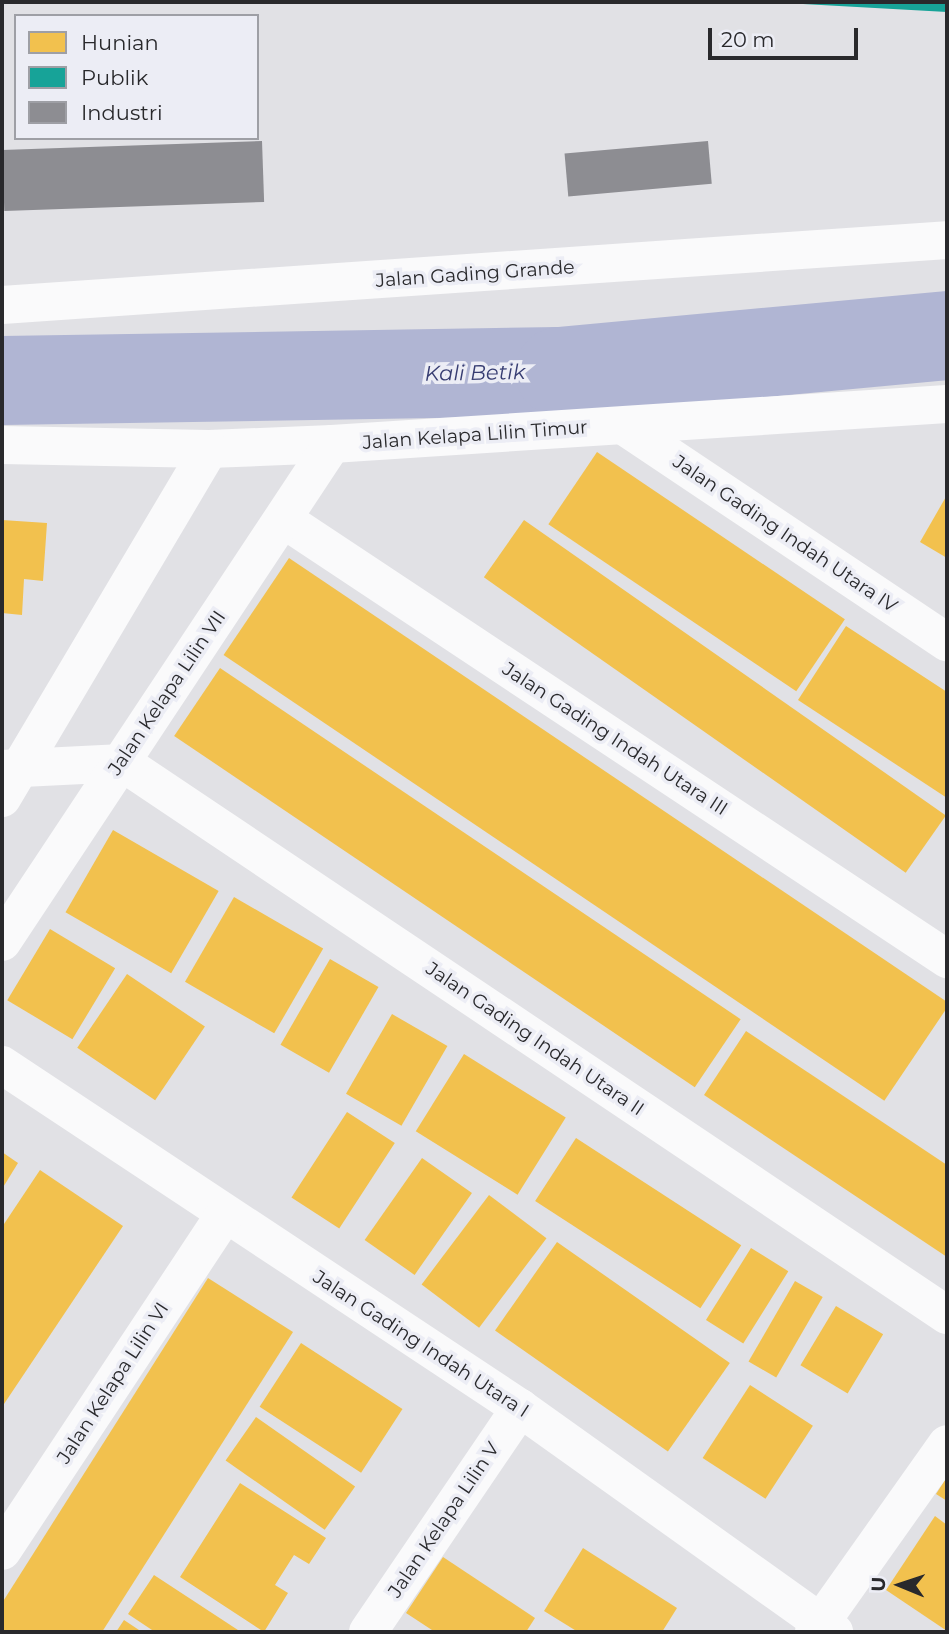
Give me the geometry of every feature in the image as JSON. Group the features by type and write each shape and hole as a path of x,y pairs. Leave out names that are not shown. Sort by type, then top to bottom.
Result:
{"street":[{"name":"Jalan Gading Grande","path":"2,305 947,240"},
{"name":"Jalan Kelapa Lilin Timur","path":"2,444 209,449 332,444 947,404"},
{"name":"Jalan Gading Indah Utara IV","path":"624,426 947,642"},
{"name":"Jalan Kelapa Lilin VII","path":"2,942 332,444"},
{"path":"8,779 209,449"},
{"name":"Jalan Gading Indah Utara III","path":"283,519 947,959"},
{"path":"8,779 122,763"},
{"name":"Jalan Gading Indah Utara II","path":"122,763 947,1315"},
{"name":"Jalan Gading Indah Utara I","path":"2,1065 520,1408 823,1629"},
{"name":"Jalan Kelapa Lilin VI","path":"2,1551 225,1214"},
{"name":"Jalan Kelapa Lilin V","path":"368,1632 520,1408"},
{"path":"823,1629 947,1444"}],"building: Hunian":[{"path":"597,452 845,619 796,691 548,524"},
{"path":"947,495 947,558 920,542"},
{"path":"2,520 47,523 43,581 24,579 22,615 2,613"},
{"path":"524,520 946,815 906,873 484,577"},
{"path":"289,558 947,1002 947,1008 884,1101 224,655"},
{"path":"846,626 947,692 947,798 798,700"},
{"path":"220,668 741,1019 695,1087 174,736"},
{"path":"113,830 219,891 171,973 66,912"},
{"path":"234,897 323,948 274,1033 185,982"},
{"path":"50,929 115,968 72,1039 7,1000"},
{"path":"330,959 378,987 329,1073 280,1045"},
{"path":"127,974 205,1027 155,1100 77,1048"},
{"path":"392,1014 447,1046 401,1126 346,1094"},
{"path":"746,1031 947,1165 947,1257 704,1095"},
{"path":"464,1054 566,1118 518,1195 416,1131"},
{"path":"347,1112 395,1143 339,1229 291,1198"},
{"path":"576,1138 741,1245 700,1308 535,1201"},
{"path":"2,1152 18,1163 2,1189"},
{"path":"422,1158 472,1193 415,1275 365,1240"},
{"path":"40,1170 123,1226 2,1407 2,1227"},
{"path":"489,1195 547,1238 479,1328 422,1284"},
{"path":"557,1242 730,1363 668,1451 495,1330"},
{"path":"751,1248 788,1271 743,1343 706,1320"},
{"path":"208,1278 293,1332 102,1632 2,1632 2,1603"},
{"path":"795,1281 823,1297 776,1378 748,1362"},
{"path":"836,1306 883,1334 848,1393 800,1365"},
{"path":"301,1343 402,1409 361,1473 260,1407"},
{"path":"750,1385 813,1426 766,1499 703,1458"},
{"path":"256,1417 355,1486 325,1530 226,1460"},
{"path":"947,1477 947,1501 936,1494"},
{"path":"240,1483 326,1538 309,1564 294,1555 275,1585 288,1593 264,1632 180,1577"},
{"path":"935,1516 947,1525 947,1631 886,1590"},
{"path":"583,1548 677,1608 662,1632 578,1632 544,1611"},
{"path":"443,1557 535,1618 526,1632 435,1632 406,1613"},
{"path":"154,1575 241,1632 155,1632 128,1614"},
{"path":"124,1620 142,1632 116,1632"}],"building: Publik":[{"path":"947,2 947,12 803,4"}],"building: Industri":[{"path":"262,141 264,202 4,211 2,150"},
{"path":"708,141 712,184 568,196 565,154"}],"waterway":[{"name":"Kali Betik","path":"2,380 559,371 947,335"}]}
